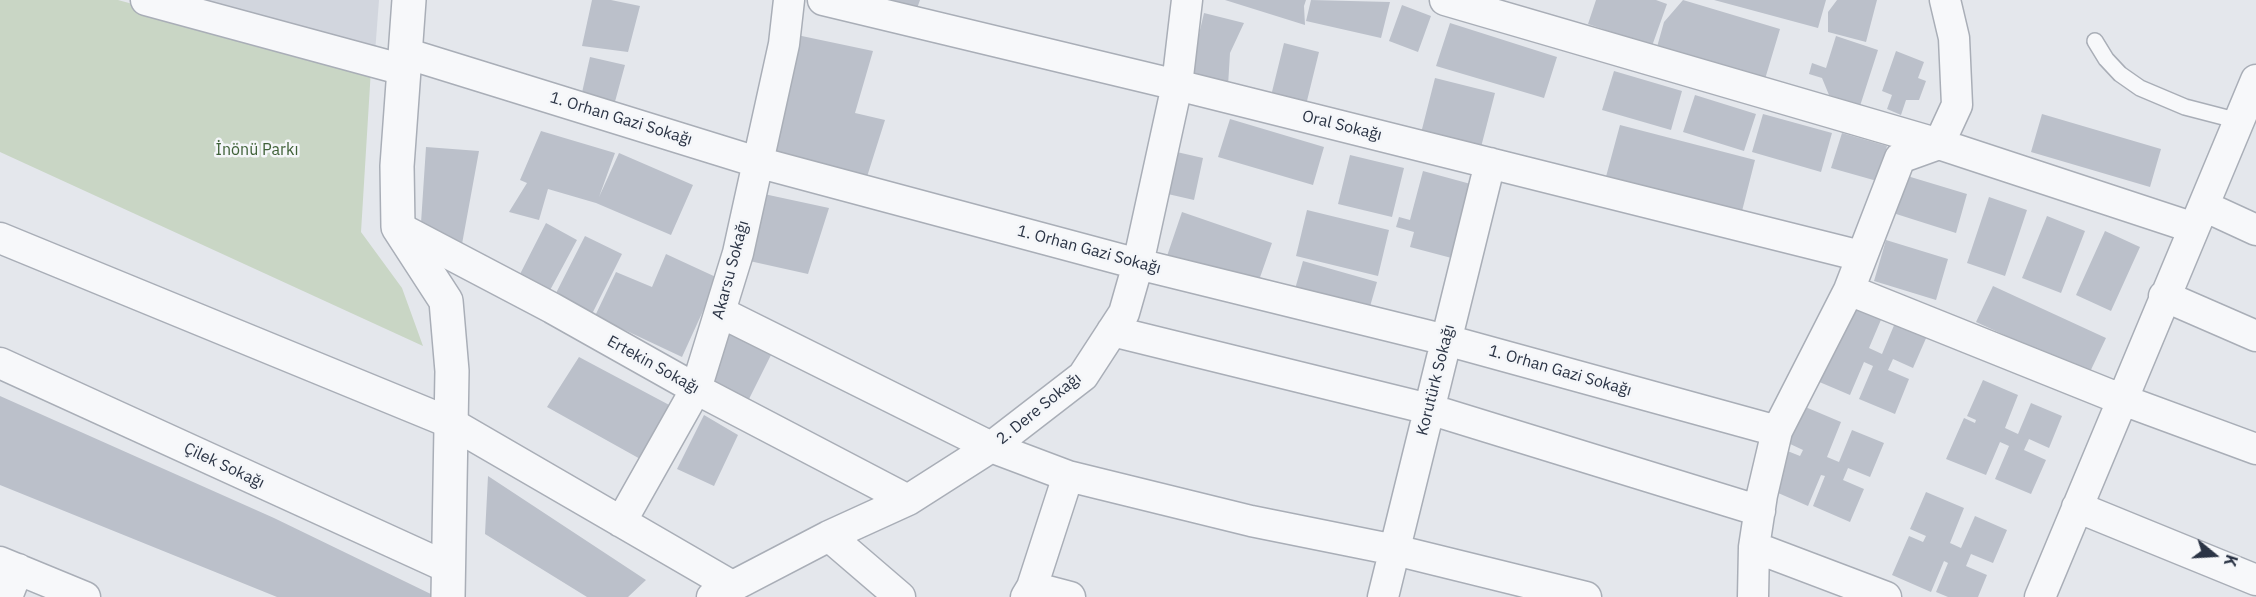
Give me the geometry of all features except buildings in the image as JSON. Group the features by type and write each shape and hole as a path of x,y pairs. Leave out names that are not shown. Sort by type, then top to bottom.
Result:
{"street":[{"name":"1. Orhan Gazi Sokağı","path":"146,0 405,62 757,162 1138,264 1446,340 1777,431"},
{"path":"409,0 397,166 398,227 446,301 452,371 448,583"},
{"name":"Akarsu Sokağı","path":"621,522 696,389 738,253 784,44 789,0"},
{"name":"Oral Sokağı","path":"823,0 1177,85 1861,256"},
{"name":"2. Dere Sokağı","path":"722,592 829,536 908,500 991,447 1083,376 1124,313 1138,264 1177,85 1186,0"},
{"path":"1445,0 1939,144 2199,217 2256,230"},
{"path":"1753,597 1754,547 1777,431 1849,290 1900,158 1939,144 1957,105 1954,38 1945,0"},
{"path":"2040,597 2256,80"},
{"name":"Korutürk Sokağı","path":"1383,597 1490,163"},
{"name":"Ertekin Sokağı","path":"398,227 552,308 696,389 908,500"},
{"path":"0,238 451,423 621,522 722,592"},
{"path":"1849,290 2123,400 2256,449"},
{"path":"2164,296 2256,336"},
{"path":"720,312 991,447 1068,476 1251,521 1395,550 1586,597"},
{"path":"1112,331 1429,409 1760,512"},
{"name":"Çilek Sokağı","path":"0,363 448,583"},
{"path":"1068,476 1029,592 1070,597"},
{"path":"2077,507 2256,580"},
{"path":"829,536 900,597"},
{"path":"1754,547 1886,597"},
{"path":"7,597 9,566 85,597"}],"lane":[{"path":"2095,40 2106,59 2120,74 2140,88 2185,107 2239,121"}],"shaded area":[{"path":"180,0 379,0 375,53"}],"green space":[{"name":"İnönü Parkı","path":"0,0 118,0 371,69 361,232 402,288 423,346 0,152"}]}
